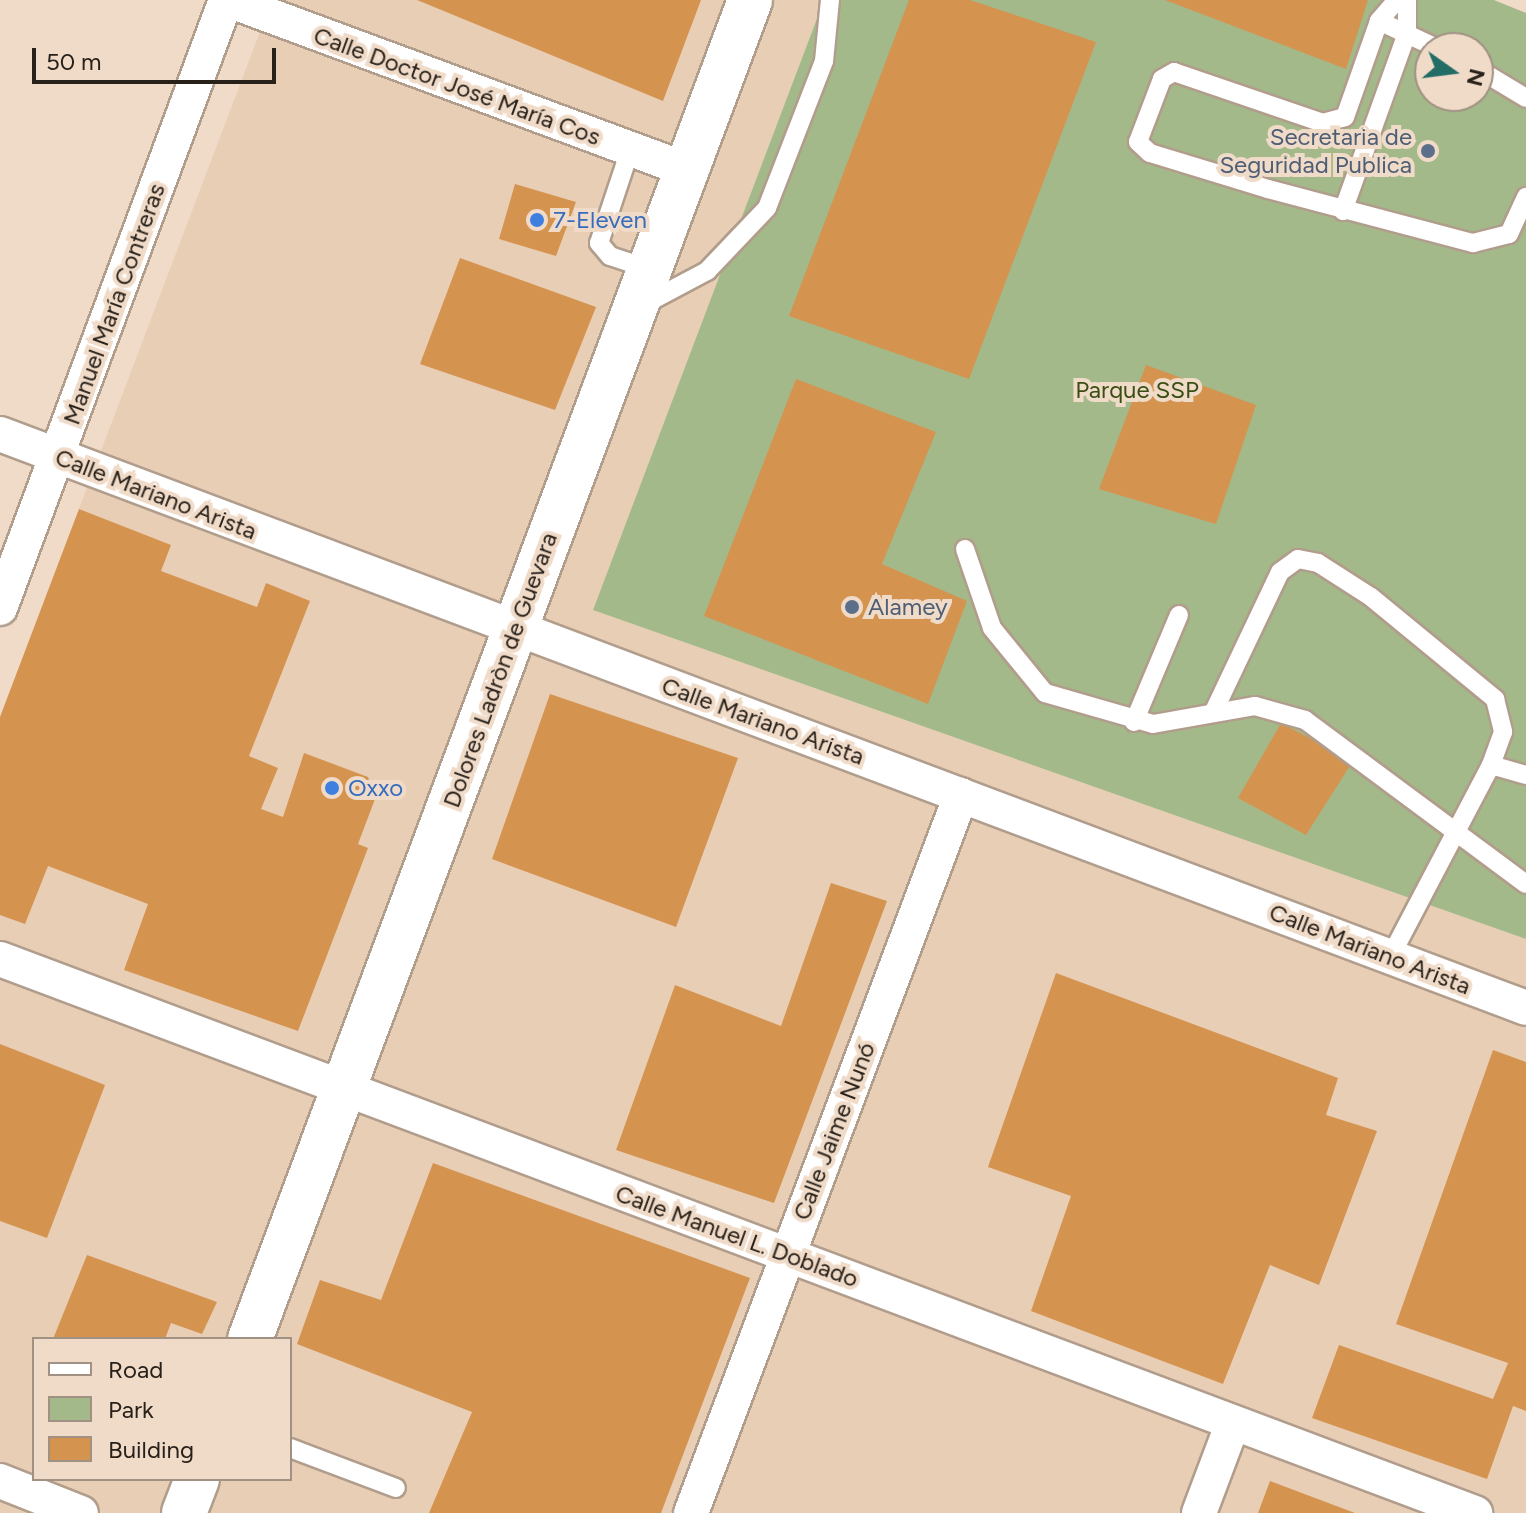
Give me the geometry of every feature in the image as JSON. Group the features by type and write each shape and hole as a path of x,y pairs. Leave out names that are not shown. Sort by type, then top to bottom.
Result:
{"street":[{"name":"Calle Doctor José María Cos","path":"227,0 687,170"},
{"name":"Manuel María Contreras","path":"0,608 227,0"},
{"name":"Dolores Ladròn de Guevara","path":"251,1337 750,0"},
{"name":"Calle Mariano Arista","path":"0,434 1526,1008"},
{"name":"Calle Jaime Nunó","path":"691,1513 961,795"},
{"name":"Calle Manuel L. Doblado","path":"0,959 344,1091 787,1254 1232,1425 1475,1513"},
{"path":"1199,1513 1232,1425"},
{"path":"0,1481 81,1513"},
{"path":"184,1513 196,1481"}],"lane":[{"path":"633,310 707,271 767,208 824,61 830,0"},
{"path":"1397,0 1379,21 1345,117 1323,123 1174,72 1162,79 1137,131 1150,153 1343,211 1488,244 1509,234 1526,197"},
{"path":"1343,211 1407,33 1407,0"},
{"path":"1379,21 1414,36"},
{"path":"1494,79 1526,98"},
{"path":"630,150 599,243 610,256 649,269"},
{"path":"965,549 992,628 1025,678 1045,693 1134,722 1176,723 1214,711 1255,706 1305,720 1451,832 1526,884"},
{"path":"1214,711 1280,572 1308,559 1484,685 1502,715 1491,765 1451,832 1390,957"},
{"path":"1134,722 1179,615"},
{"path":"1491,765 1526,775"},
{"path":"292,1449 396,1488"}],"shaded area":[{"path":"272,0 824,0 593,610 1526,939 1526,1513 0,1513 0,717"}],"green space":[{"name":"Parque SSP","path":"824,0 1494,0 1526,13 1526,939 593,610"}],"building":[{"path":"417,0 701,0 663,101"},
{"path":"909,0 970,0 1096,42 969,379 789,316"},
{"path":"1165,0 1368,0 1346,69"},
{"name":"7-Eleven","path":"515,184 576,202 556,256 499,239"},
{"path":"460,258 596,307 555,410 420,364"},
{"path":"1146,365 1256,405 1216,524 1099,489"},
{"path":"796,379 936,432 882,564 967,601 928,704 704,616"},
{"path":"79,509 171,545 161,571 257,607 266,583 310,601 249,756 278,768 261,809 283,817 304,753 368,777 375,799 358,844 368,848 298,1031 124,970 148,904 48,866 25,924 0,915 0,717"},
{"path":"550,694 738,758 676,927 492,859"},
{"path":"1281,723 1353,761 1306,835 1238,798"},
{"path":"831,883 887,901 774,1203 616,1150 675,985 781,1026"},
{"path":"1056,973 1338,1078 1326,1115 1377,1131 1319,1285 1270,1265 1223,1384 1031,1311 1071,1196 988,1167"},
{"path":"0,1044 105,1085 47,1238 0,1221"},
{"path":"1493,1050 1526,1062 1526,1411 1513,1406 1487,1479 1312,1418 1339,1345 1493,1399 1508,1363 1396,1324"},
{"path":"433,1163 750,1278 661,1513 429,1513 472,1412 297,1344 320,1280 381,1300"},
{"path":"87,1255 217,1302 202,1334 171,1323 166,1337 54,1337"},
{"path":"1270,1481 1355,1513 1258,1513"}],"place":[{"name":"Secretaria de Seguridad Publica","path":"1428,151"},
{"name":"7-Eleven","path":"537,220"},
{"name":"Alamey","path":"852,607"},
{"name":"Oxxo","path":"332,788"}]}
